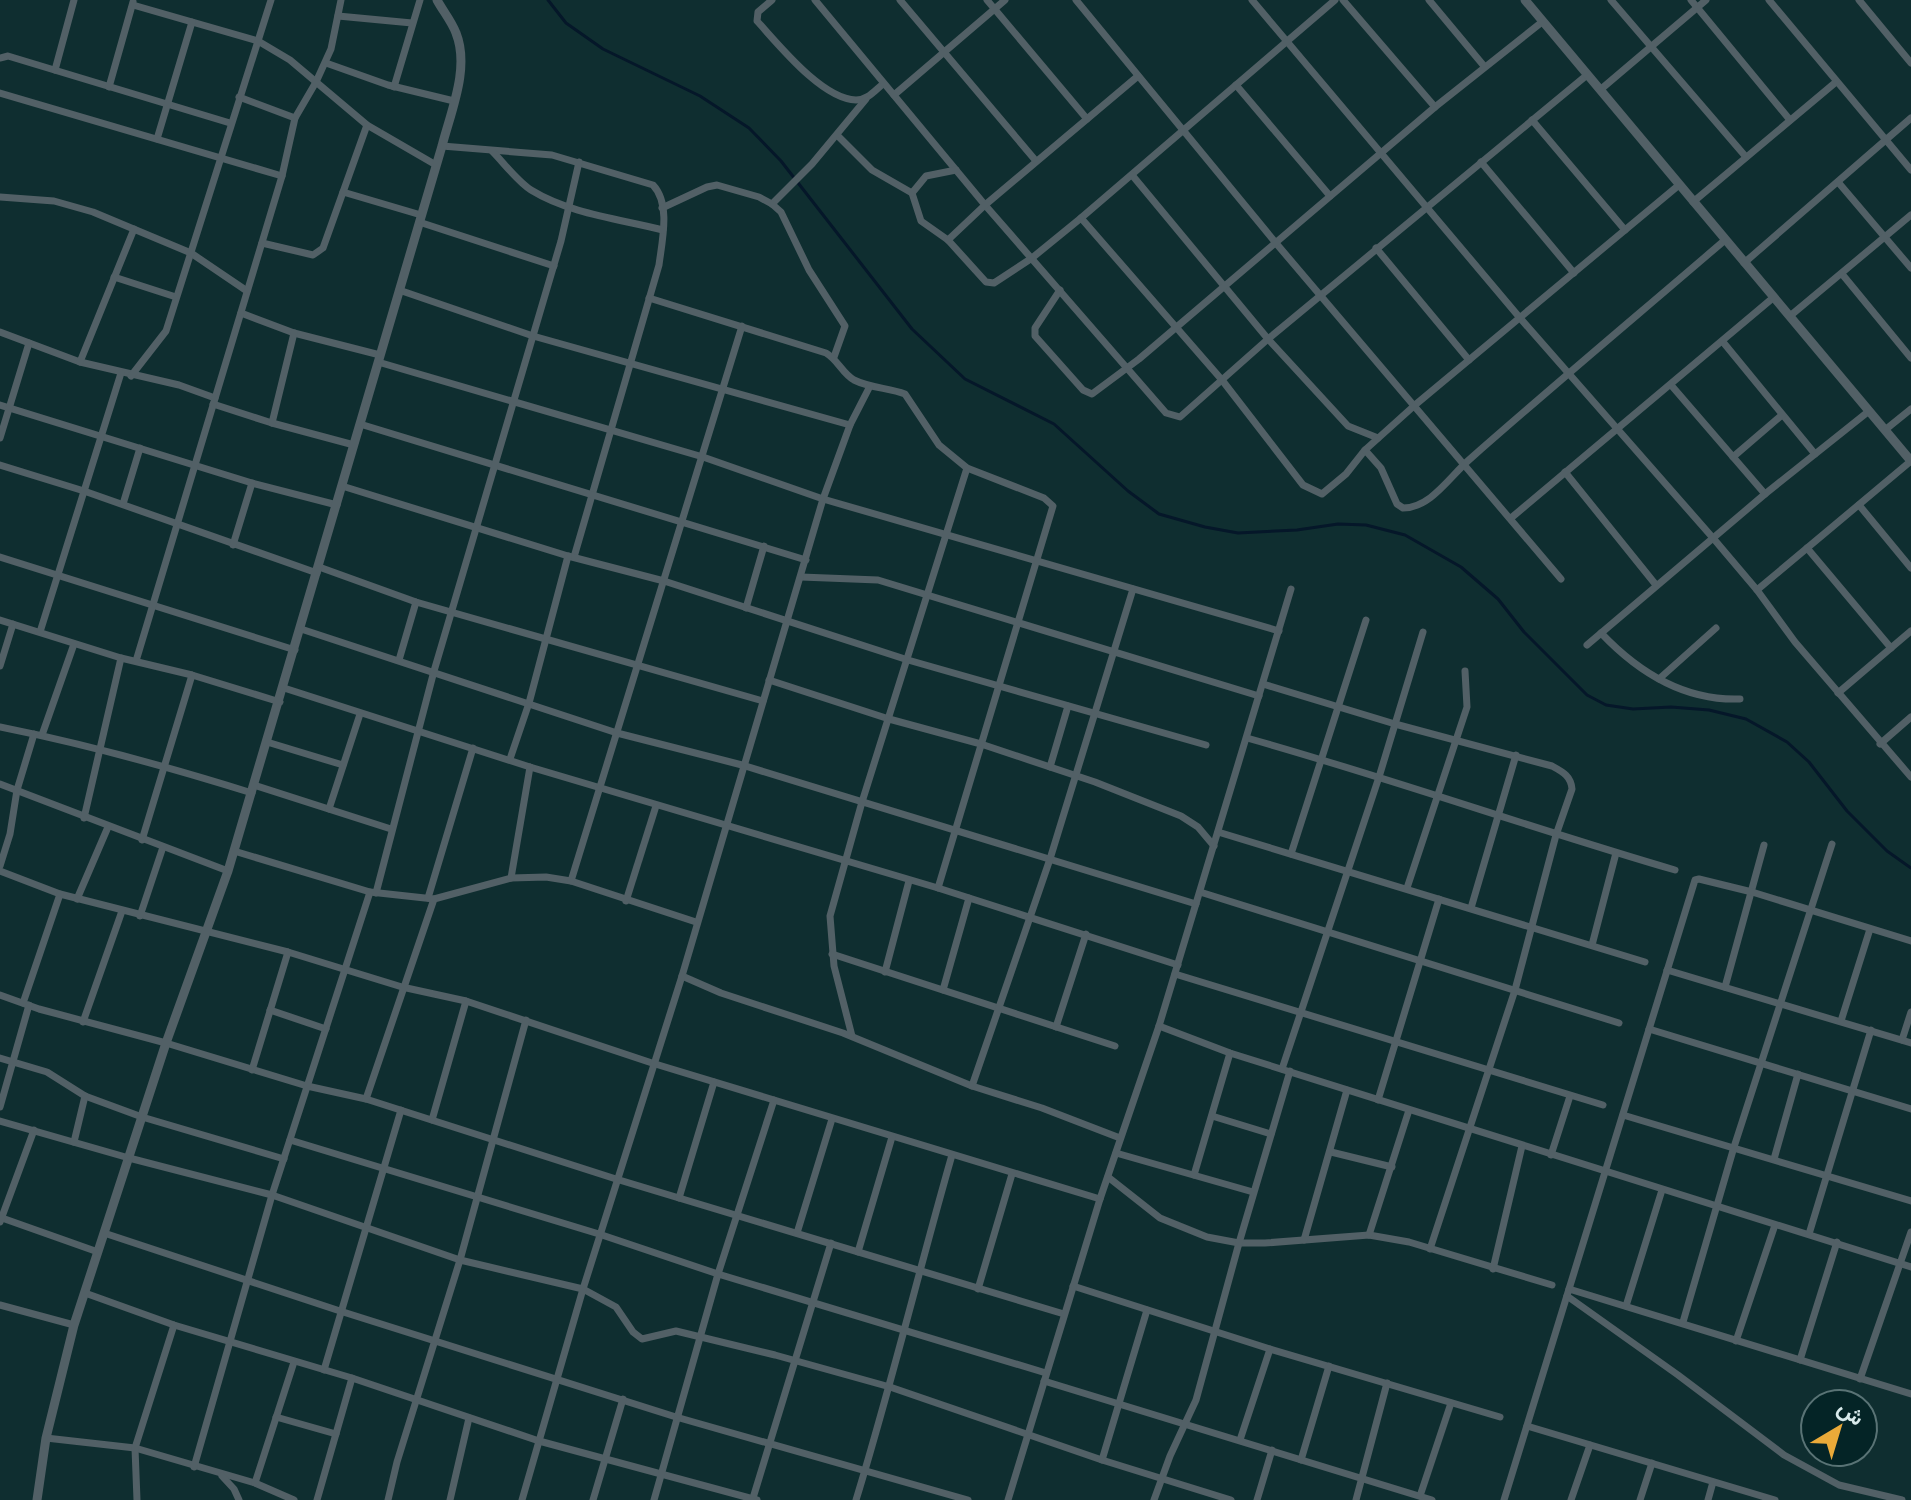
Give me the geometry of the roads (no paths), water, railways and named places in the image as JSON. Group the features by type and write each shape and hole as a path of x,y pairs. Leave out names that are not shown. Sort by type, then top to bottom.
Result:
{"street":[{"path":"55,70 74,0"},
{"path":"131,376 166,331 271,0"},
{"path":"394,87 420,0"},
{"path":"37,1500 46,1438 74,1325 166,1043 228,871 454,101 460,78 460,48 456,33 437,0"},
{"path":"772,0 758,12 757,21 792,59 818,84 850,98 867,98"},
{"path":"815,0 985,205 1166,413 1174,417 1180,417 1376,248 1587,75"},
{"path":"900,0 1036,161"},
{"path":"987,0 1087,119"},
{"path":"894,95 1005,0"},
{"path":"1076,0 1275,242 1561,579"},
{"path":"1252,0 1520,318 1713,538 1757,590 1773,615 1911,777"},
{"path":"837,135 872,170 912,193 921,221 948,240 990,284 1032,258 1081,218 1335,0"},
{"path":"1343,0 1435,107"},
{"path":"1429,0 1484,66"},
{"path":"1525,0 1911,461 1757,590"},
{"path":"1611,0 1746,157"},
{"path":"1691,0 1790,120"},
{"path":"1600,90 1706,0"},
{"path":"1769,0 1911,170"},
{"path":"1859,0 1911,63"},
{"path":"136,661 282,176 295,118 326,63 338,16 338,1"},
{"path":"109,87 133,2 258,41 290,60 367,125 436,165"},
{"path":"338,16 412,23"},
{"path":"157,139 192,22"},
{"path":"1060,290 1035,328 1035,336 1092,394 1176,327 1484,66 1542,22"},
{"path":"0,58 8,56 230,123"},
{"path":"326,63 394,87 454,101"},
{"path":"948,240 1138,76"},
{"path":"1693,202 1836,82"},
{"path":"772,204 883,84"},
{"path":"1236,85 1330,196"},
{"path":"0,93 282,176"},
{"path":"239,97 295,118"},
{"path":"1744,263 1911,118"},
{"path":"1532,120 1625,230"},
{"path":"262,243 313,255 319,253 367,125"},
{"path":"442,146 552,155 579,162 653,185 660,194 662,208 659,265 510,759"},
{"path":"491,150 529,189 569,207 663,230"},
{"path":"194,1467 272,1195 373,893 434,671 554,266 579,162"},
{"path":"1481,162 1574,273"},
{"path":"912,193 926,176 956,170"},
{"path":"1132,175 1222,286 1348,426 1378,438"},
{"path":"1838,182 1911,268"},
{"path":"662,208 717,185 772,204 781,212 809,270 845,326 834,357"},
{"path":"1081,218 1222,380 1303,485 1322,494 1415,405 1679,185"},
{"path":"343,192 554,266"},
{"path":"0,197 54,201 93,212 191,253 247,291"},
{"path":"1790,316 1911,215"},
{"path":"80,362 134,229"},
{"path":"1365,450 1381,468 1397,504 1403,508 1418,506 1725,240"},
{"path":"1376,248 1469,360"},
{"path":"1842,274 1911,358"},
{"path":"114,277 176,297"},
{"path":"399,290 533,336 850,425"},
{"path":"1511,518 1774,297"},
{"path":"649,298 834,357 854,380 905,394 939,445 967,468 1051,502 1053,506 938,888"},
{"path":"241,313 513,403 703,457 796,487 823,499 1279,631"},
{"path":"571,881 742,326"},
{"path":"0,332 80,362 196,390 214,401 272,423 354,445"},
{"path":"272,423 294,333"},
{"path":"1723,342 1815,454"},
{"path":"0,438 29,343"},
{"path":"40,632 121,373"},
{"path":"1671,385 1765,494"},
{"path":"522,1500 599,1234 682,976 823,499 850,425 870,386"},
{"path":"0,405 252,483 337,505"},
{"path":"1885,430 1911,409"},
{"path":"1587,645 1765,494 1869,411"},
{"path":"1733,457 1782,415"},
{"path":"360,424 806,560"},
{"path":"123,504 140,448"},
{"path":"0,465 123,504 233,545 416,602 454,610 638,667 763,701"},
{"path":"852,1036 832,954 830,916 862,802 967,468"},
{"path":"1565,472 1656,585"},
{"path":"233,545 252,483"},
{"path":"342,486 664,581 908,660 1206,745"},
{"path":"1859,505 1911,568"},
{"path":"746,608 764,546"},
{"path":"1807,548 1891,648"},
{"path":"0,557 295,650"},
{"path":"801,577 878,580 1259,696"},
{"path":"972,1086 1050,859 1133,589"},
{"path":"1008,1500 1100,1199 1178,965 1291,589"},
{"path":"399,660 416,602"},
{"path":"0,620 121,658 192,675 280,702"},
{"path":"1291,854 1366,620"},
{"path":"0,666 13,624"},
{"path":"1659,679 1716,628"},
{"path":"301,629 617,733 742,765 1196,904"},
{"path":"1838,693 1911,631"},
{"path":"1154,1500 1196,1400 1302,1012 1423,632"},
{"path":"1601,633 1617,649 1676,689 1700,697 1740,699"},
{"path":"74,644 17,790 10,834 0,868 60,894 288,952 402,987 466,1001 652,1063 1100,1199"},
{"path":"84,818 121,658"},
{"path":"1407,888 1467,707 1465,671"},
{"path":"142,840 192,675"},
{"path":"769,680 1076,775 1181,816 1198,827 1214,846"},
{"path":"1263,684 1395,724 1552,766 1568,776 1571,782 1572,789 1556,835 1515,990 1430,1249"},
{"path":"284,688 601,789 938,888 1178,965"},
{"path":"1050,767 1068,706"},
{"path":"329,809 360,714"},
{"path":"1880,744 1911,717"},
{"path":"0,727 74,741 98,750 329,809 391,829"},
{"path":"1247,738 1675,870"},
{"path":"267,742 343,765"},
{"path":"366,1099 431,898 473,748"},
{"path":"1471,908 1516,755"},
{"path":"511,878 530,767"},
{"path":"0,784 228,871"},
{"path":"626,901 656,806"},
{"path":"77,899 108,827"},
{"path":"1218,832 1645,962"},
{"path":"1683,1322 1760,1063 1832,844"},
{"path":"1725,987 1764,845"},
{"path":"140,916 163,847"},
{"path":"234,851 373,893 431,898 511,878 546,877 571,881 696,922"},
{"path":"1592,945 1616,853"},
{"path":"1504,1500 1695,880 1752,892 1911,941"},
{"path":"885,972 909,881"},
{"path":"1200,892 1619,1023"},
{"path":"0,1107 26,1004 60,894"},
{"path":"943,990 969,898"},
{"path":"1378,1100 1439,899"},
{"path":"83,1022 122,911"},
{"path":"1841,1021 1870,929"},
{"path":"1056,1027 1086,934"},
{"path":"252,1070 288,952"},
{"path":"832,954 1115,1046"},
{"path":"1667,970 1907,1041 1911,1012"},
{"path":"1175,974 1603,1105"},
{"path":"682,976 721,993 852,1036 972,1086 1042,1108 1120,1138"},
{"path":"0,995 307,1086 366,1099 616,1179 1064,1314"},
{"path":"432,1120 466,1001"},
{"path":"270,1010 326,1029"},
{"path":"388,1500 460,1260 526,1020"},
{"path":"1159,1026 1230,1053 1470,1130 1911,1267"},
{"path":"1649,1029 1911,1109"},
{"path":"1809,1234 1871,1030"},
{"path":"1194,1175 1230,1053"},
{"path":"0,1058 47,1072 85,1096 142,1117 284,1159"},
{"path":"1774,1159 1798,1074"},
{"path":"679,1198 714,1082"},
{"path":"1304,1240 1347,1090"},
{"path":"74,1142 85,1096"},
{"path":"1551,1155 1570,1096"},
{"path":"654,1500 718,1274 774,1100"},
{"path":"324,1370 401,1110"},
{"path":"1369,1235 1409,1110"},
{"path":"1623,1115 1911,1201"},
{"path":"1212,1116 1271,1134"},
{"path":"797,1233 832,1119"},
{"path":"0,1121 272,1195 460,1260 583,1289 616,1307 633,1332 642,1339 676,1331 796,1361 890,1387 1102,1460 1231,1500"},
{"path":"34,1130 2,1214 98,1252"},
{"path":"858,1252 892,1137"},
{"path":"290,1140 599,1234 903,1330 1119,1404 1432,1500"},
{"path":"1493,1269 1522,1146"},
{"path":"1331,1152 1392,1167"},
{"path":"1116,1153 1253,1192"},
{"path":"856,1500 890,1387 918,1270 952,1155"},
{"path":"978,1289 1012,1174"},
{"path":"1108,1177 1160,1218 1207,1237 1239,1243 1369,1235 1430,1249 1552,1285"},
{"path":"1626,1306 1662,1190"},
{"path":"1736,1341 1775,1225"},
{"path":"1860,1379 1911,1232"},
{"path":"104,1233 676,1417 968,1500"},
{"path":"1800,1360 1837,1242"},
{"path":"85,1293 174,1325 352,1378 539,1441 755,1499 831,1243"},
{"path":"1073,1286 1270,1349 1500,1417"},
{"path":"1568,1293 1683,1322 1911,1394"},
{"path":"1568,1293 1784,1455 1839,1485 1902,1500"},
{"path":"0,1305 74,1325"},
{"path":"1102,1460 1147,1310"},
{"path":"137,1500 135,1448 174,1325"},
{"path":"1240,1440 1270,1349"},
{"path":"255,1483 294,1362"},
{"path":"1301,1460 1329,1366"},
{"path":"317,1500 352,1378"},
{"path":"1356,1500 1387,1383"},
{"path":"593,1500 623,1399"},
{"path":"1420,1496 1451,1403"},
{"path":"276,1417 336,1434"},
{"path":"450,1500 469,1418"},
{"path":"1527,1426 1713,1482 1749,1496 1775,1500"},
{"path":"46,1438 135,1448 255,1483 294,1500"},
{"path":"1571,1500 1590,1445"},
{"path":"1257,1500 1272,1450"},
{"path":"1640,1500 1652,1463"},
{"path":"221,1474 239,1500"},
{"path":"1708,1500 1713,1482"},
{"path":"715,1500 717,1488"}],"waterway":[{"path":"548,0 566,23 603,49 700,96 749,128 781,161 912,329 965,379 1054,424 1128,491 1159,514 1238,533 1338,524 1366,525 1405,535 1461,567 1498,599 1524,632 1587,695 1606,705 1633,709 1671,707 1709,710 1746,719 1787,742 1809,762 1847,811 1887,851 1911,868"}]}
